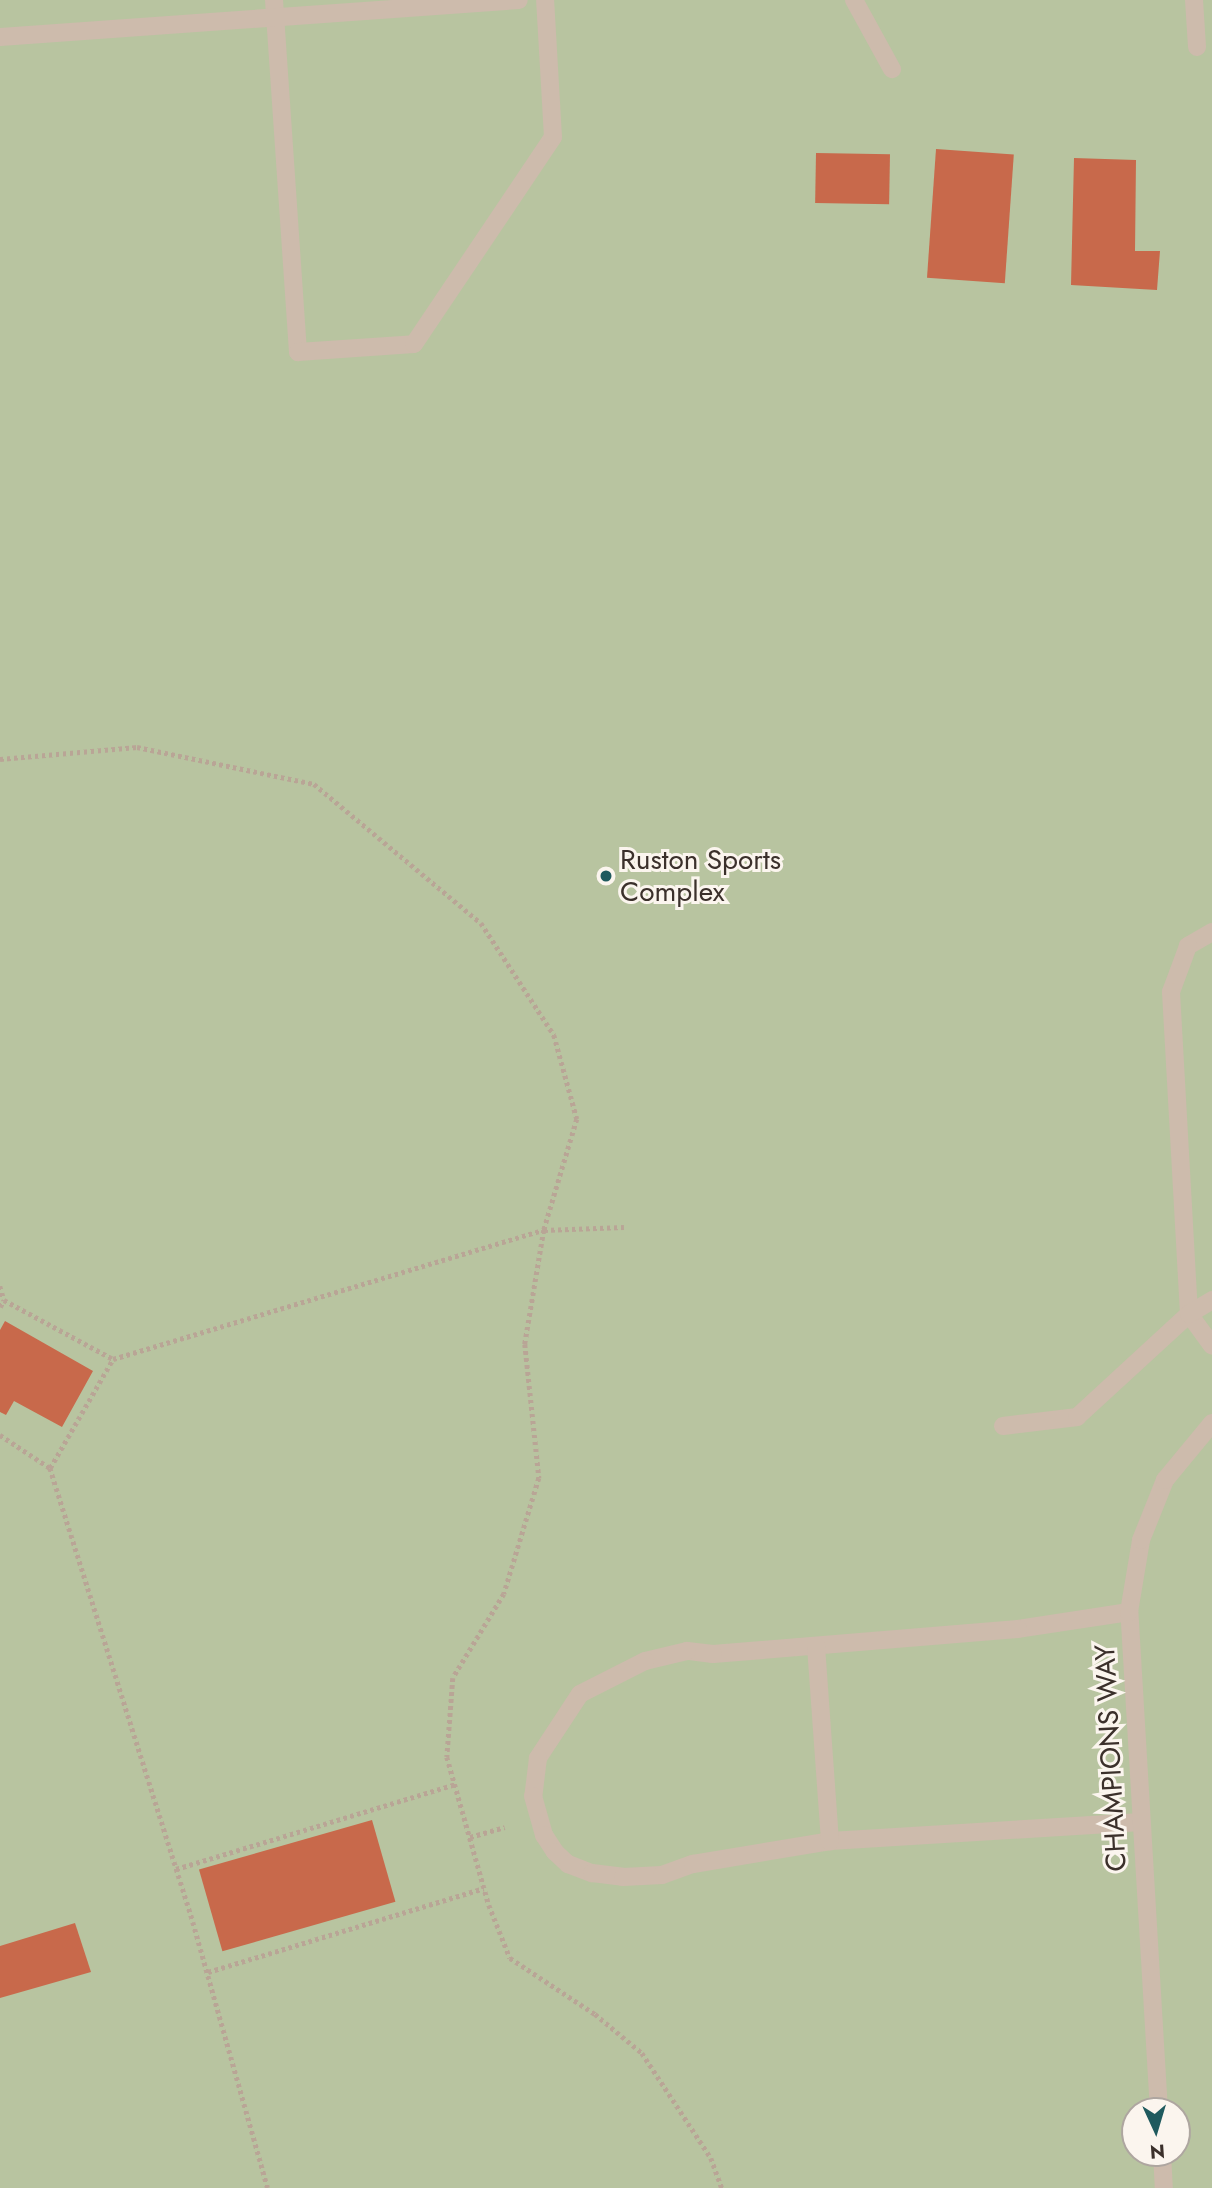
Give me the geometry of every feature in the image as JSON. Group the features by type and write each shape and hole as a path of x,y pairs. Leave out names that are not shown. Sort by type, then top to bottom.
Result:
{"street":[{"path":"0,37 274,9 519,0"},
{"path":"274,9 298,352 414,344 554,137 545,0"},
{"path":"854,0 892,69"},
{"path":"1194,0 1197,47"},
{"path":"1212,932 1188,946 1171,992 1189,1314 1212,1346"},
{"path":"1003,1426 1077,1416 1189,1314 1212,1300"},
{"name":"CHAMPIONS WAY","path":"1158,2097 1129,1612 1141,1540 1165,1480 1212,1423"},
{"path":"1129,1612 1018,1629 713,1654 687,1651 645,1661 580,1694 554,1728 533,1777 544,1835 555,1852 568,1864 592,1873 623,1877 662,1875 694,1864 830,1841 1141,1822"},
{"path":"816,1646 830,1841"},
{"path":"1163,2167 1164,2188"}],"path":[{"path":"0,759 137,747 314,784 481,923 554,1035 577,1119 544,1230 525,1344 539,1478 504,1594 453,1678 447,1757 484,1888 510,1958 595,2014 642,2053 711,2158 722,2188"},
{"path":"50,1468 113,1359 544,1230 624,1227"},
{"path":"0,1286 4,1300 113,1359"},
{"path":"0,1307 4,1300"},
{"path":"0,1435 50,1468 208,1972 268,2188"},
{"path":"176,1869 455,1784"},
{"path":"470,1837 505,1827"},
{"path":"208,1972 484,1888"}],"green space":[{"name":"Ruston Sports Complex","path":"0,0 1212,0 1212,2188 0,2188"}],"building":[{"path":"936,149 1014,154 1005,283 927,278"},
{"path":"816,153 890,154 889,204 815,203"},
{"path":"1074,158 1136,160 1135,251 1160,251 1157,290 1071,285"},
{"path":"5,1321 93,1371 62,1427 14,1401 6,1415 0,1412 0,1330"},
{"path":"372,1820 395,1902 222,1951 199,1870"},
{"path":"75,1923 91,1972 0,1998 0,1946"}],"place":[{"name":"Ruston Sports Complex","path":"606,876"}]}
